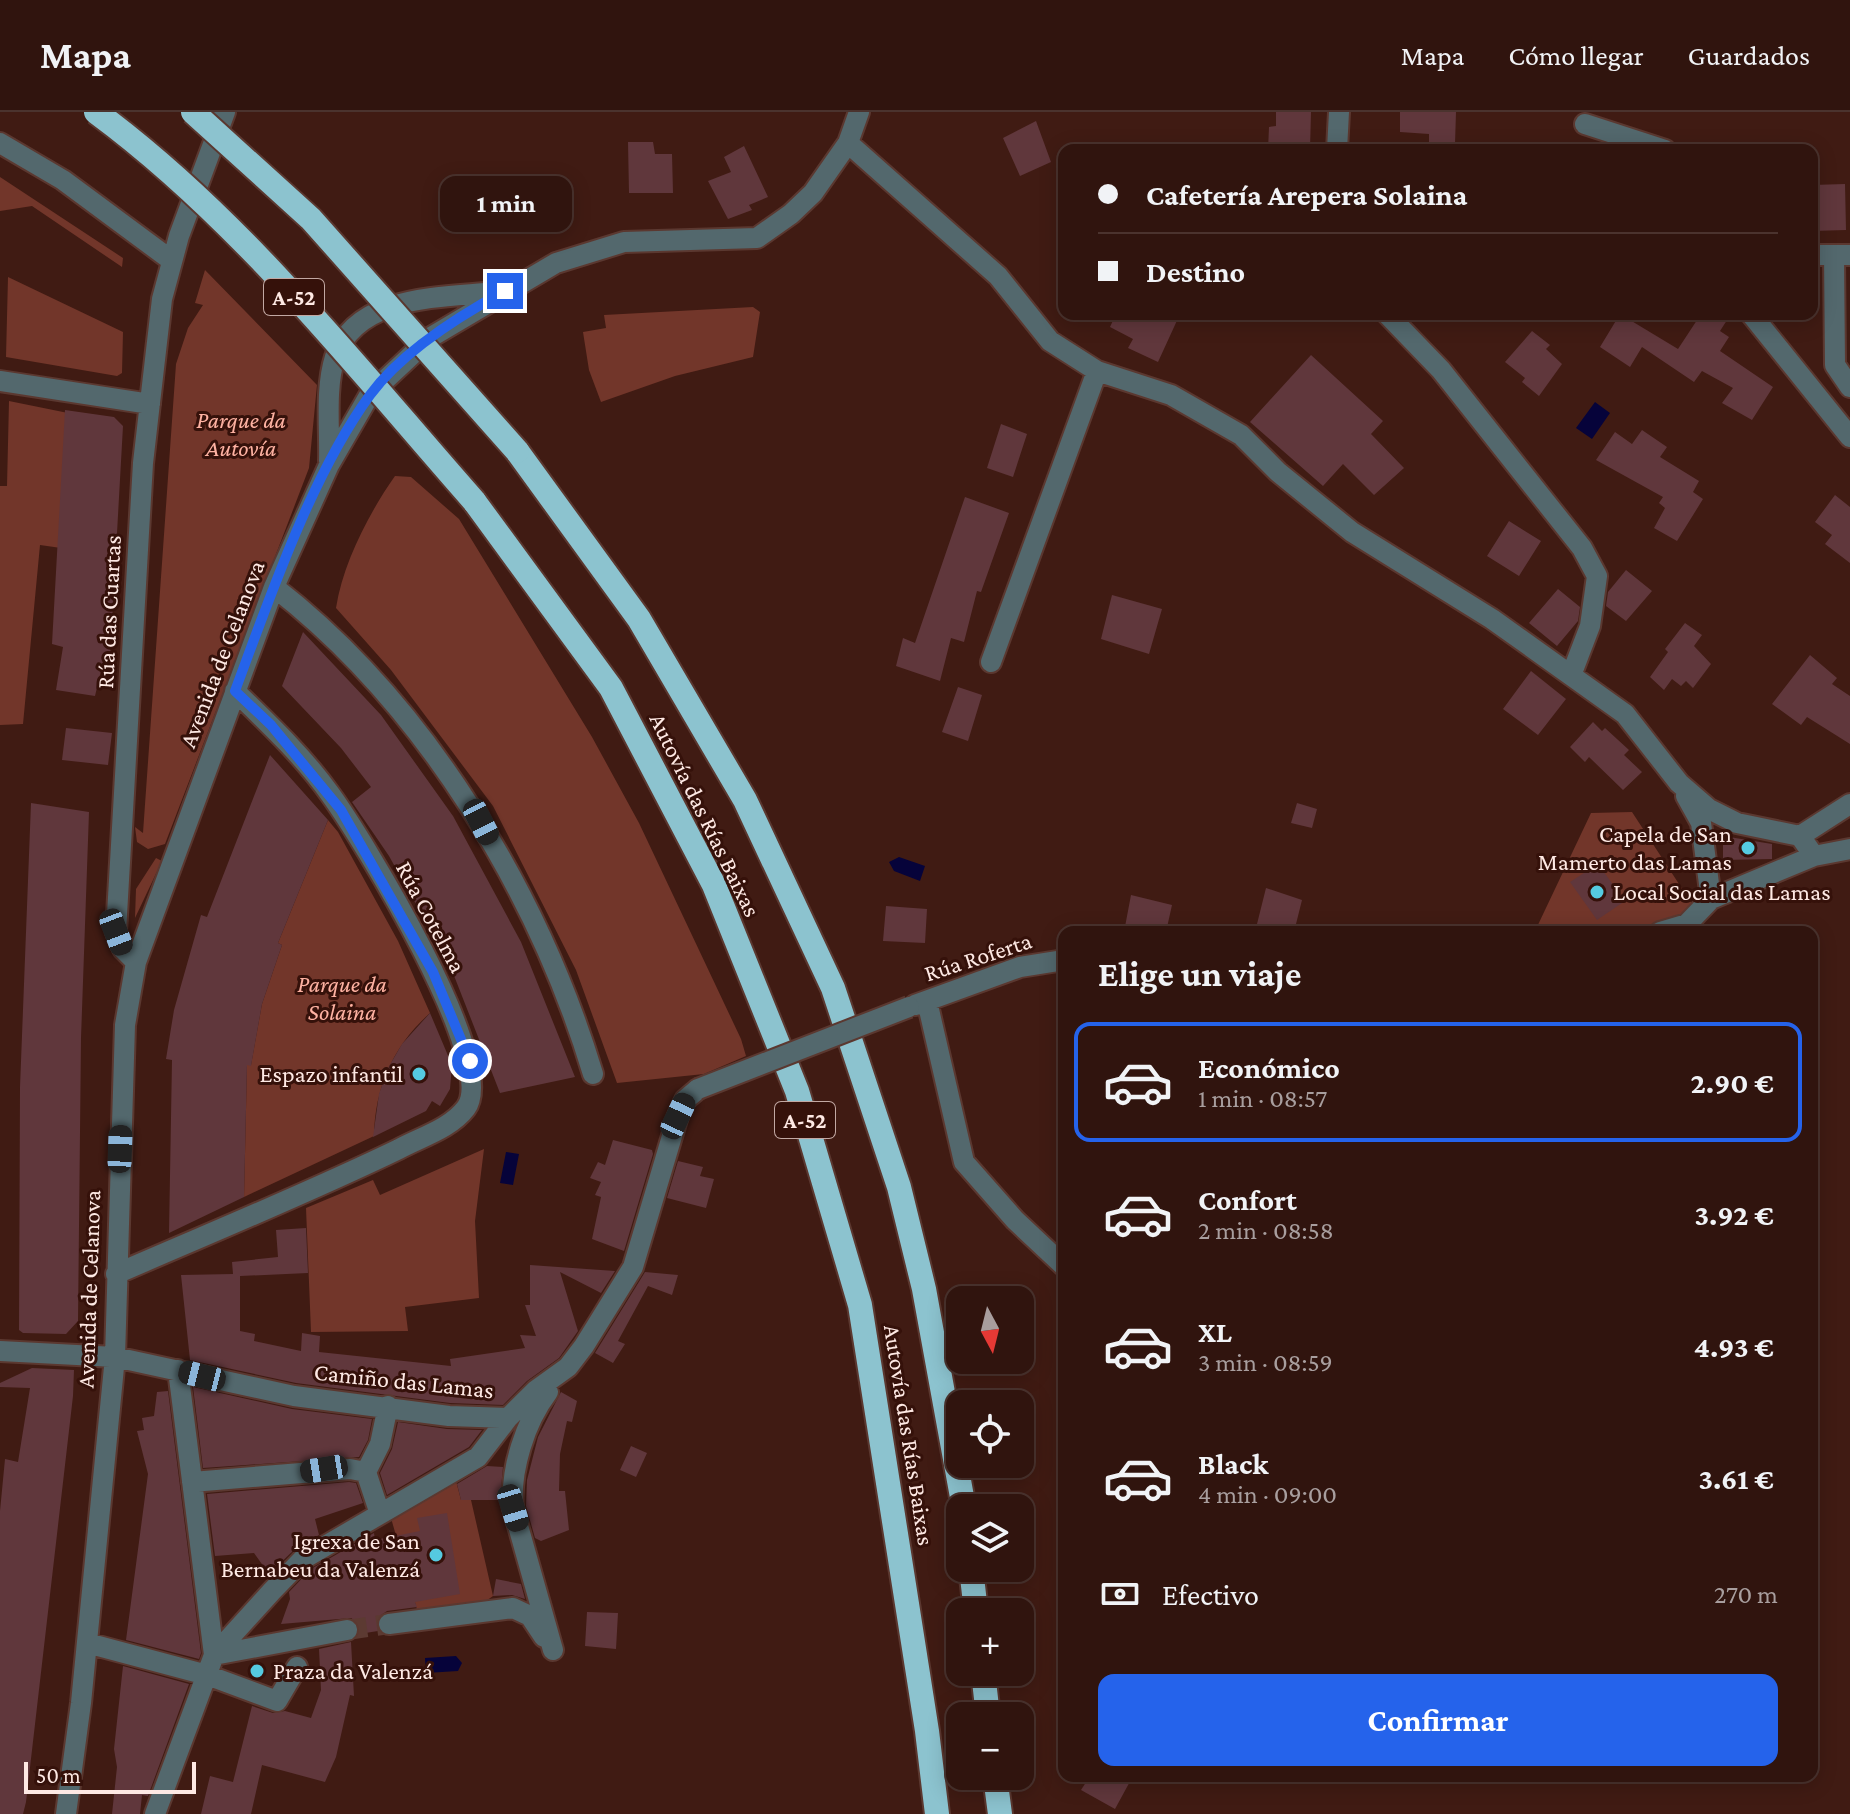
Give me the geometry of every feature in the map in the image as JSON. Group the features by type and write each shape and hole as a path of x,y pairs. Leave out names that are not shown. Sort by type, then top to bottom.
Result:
{"highway":[{"name":"Autovía das Rías Baixas","path":"96,112 193,194 274,274 474,501 611,688 714,885 797,1091 860,1305 927,1731 937,1814"},
{"name":"Autovía das Rías Baixas","path":"193,112 311,219 517,451 654,645 745,800 833,988 899,1187 921,1275 961,1494"},
{"path":"997,1790 1000,1814"}],"street":[{"name":"Rúa das Cuartas","path":"136,962 123,949 116,932 143,463 162,299 171,260 225,112"},
{"name":"Avenida de Celanova","path":"66,1814 87,1643 115,1357 125,1025 136,962 274,587 329,465 370,394 431,337 556,263 624,242 757,238 791,214 813,193 848,143 859,112"},
{"path":"1337,144 1339,112"},
{"path":"1585,124 1647,144"},
{"path":"0,143 63,180 171,260"},
{"path":"848,143 998,276 1050,341 1097,371 1171,395 1241,435 1278,472 1352,532 1572,673 1625,714 1679,783 1701,823 1711,899"},
{"path":"1818,255 1842,255 1835,365 1850,387"},
{"path":"329,465 331,383 334,359 343,340 372,314 398,303 505,291"},
{"path":"1393,320 1441,370 1582,548 1597,576 1590,626 1572,673"},
{"path":"1756,320 1850,437"},
{"path":"991,662 1097,371"},
{"path":"0,381 150,404"},
{"path":"274,587 312,616 412,726 481,822 574,1011 593,1074"},
{"name":"Rúa Cotelma","path":"116,1274 379,1159 453,1122 468,1106 474,1084 470,1061 433,972 341,810 271,725 235,691"},
{"path":"1679,783 1709,809 1737,823 1800,836 1814,856"},
{"path":"1800,836 1850,804"},
{"path":"1680,926 1687,924 1711,899 1814,856 1850,849"},
{"name":"Rúa Roferta","path":"918,1004 1020,967 1058,961"},
{"path":"918,1004 964,1162 1006,1211 1058,1260"},
{"name":"Camiño das Lamas","path":"0,1351 115,1357 294,1396 449,1416 508,1418 536,1390 568,1367 633,1267 685,1100 698,1089 918,1004"},
{"path":"389,1624 513,1608 530,1616 553,1650 513,1508 512,1491 532,1412 568,1367"},
{"path":"178,1370 211,1665"},
{"path":"380,1514 366,1472 380,1444 388,1406"},
{"path":"155,1814 211,1665 303,1559 478,1457 508,1418"},
{"path":"192,1482 263,1478 324,1469 366,1472"},
{"path":"211,1665 347,1630"},
{"path":"87,1643 211,1665 277,1701 297,1667"}],"green space":[{"path":"0,177 123,258 122,267 32,206 0,211"},
{"name":"Parque da Autovía","path":"205,270 317,385 309,468 165,844 148,849 137,842 135,827 143,833 176,364 188,328 203,305 195,303"},
{"path":"8,277 123,332 122,373 117,376 6,357"},
{"path":"753,307 760,312 753,357 675,376 601,402 589,370 583,332 606,328 604,315"},
{"path":"9,401 68,413 61,548 40,545 23,724 0,725 0,486 7,486"},
{"path":"395,476 411,477 459,519 592,737 639,823 741,1039 746,1056 704,1074 617,1083 576,970 493,806 391,670 336,608 358,539"},
{"path":"1632,812 1694,907 1677,916 1642,926 1537,926 1591,813"},
{"name":"Parque da Solaina","path":"328,820 338,832 398,941 430,1013 406,1039 388,1068 378,1101 374,1136 244,1197 247,1065 251,1065 262,1004 282,945 278,943"},
{"path":"156,858 162,861 135,918 136,889"},
{"path":"484,1149 475,1221 479,1298 405,1307 408,1331 311,1332 306,1208 373,1180 380,1195"},
{"path":"456,1481 461,1500 471,1500 493,1596 486,1601 418,1613 391,1518"}],"shaded area":[{"path":"1595,402 1610,413 1592,439 1576,428"},
{"path":"899,857 925,866 920,881 894,871 889,862"},
{"path":"506,1152 519,1154 513,1185 500,1183"},
{"path":"456,1656 462,1663 458,1671 426,1673 425,1658"}],"building":[{"path":"1276,112 1311,112 1310,144 1268,144 1269,127 1276,126"},
{"path":"1400,112 1456,112 1455,144 1429,143 1429,134 1400,132"},
{"path":"1036,121 1051,162 1020,176 1003,138"},
{"path":"628,142 653,142 655,154 672,154 673,193 629,193"},
{"path":"744,146 768,197 749,205 752,210 728,219 708,181 731,172 724,157"},
{"path":"1845,184 1846,230 1818,231 1818,185"},
{"path":"1113,320 1177,320 1158,362 1128,348 1133,339 1110,327"},
{"path":"1616,320 1630,320 1678,349 1697,320 1727,320 1720,331 1729,337 1720,351 1773,387 1752,420 1722,403 1733,388 1702,371 1694,382 1642,347 1630,367 1600,347"},
{"path":"1532,331 1550,345 1546,349 1562,364 1539,396 1522,382 1525,378 1505,362"},
{"path":"1311,355 1383,421 1371,434 1404,468 1374,495 1343,464 1323,486 1250,422"},
{"path":"65,410 114,417 123,426 110,658 104,658 95,696 56,690 63,647 52,644"},
{"path":"1001,424 1027,434 1013,477 987,468"},
{"path":"1642,430 1667,447 1660,457 1699,481 1693,492 1703,499 1677,541 1654,528 1665,508 1659,503 1663,497 1596,460 1615,432 1632,444"},
{"path":"1835,495 1850,507 1850,563 1825,544 1832,535 1815,522"},
{"path":"965,497 1009,513 981,592 977,591 964,642 951,638 940,681 896,666 903,638 915,643"},
{"path":"1509,521 1541,541 1519,576 1487,556"},
{"path":"1626,570 1652,591 1626,621 1606,606 1608,592"},
{"path":"1558,589 1580,607 1578,621 1557,646 1529,623"},
{"path":"1112,595 1162,609 1149,654 1101,639"},
{"path":"1685,623 1702,635 1694,646 1711,664 1693,688 1686,681 1681,686 1672,679 1664,690 1650,677 1668,652 1665,649"},
{"path":"303,632 381,715 453,816 521,942 575,1077 500,1093 442,945 439,945 389,856 352,802 371,787 341,748 282,686"},
{"path":"1810,655 1837,678 1832,684 1850,696 1850,744 1807,717 1801,725 1772,704"},
{"path":"1531,671 1566,699 1538,735 1503,709"},
{"path":"958,687 982,695 968,741 942,732"},
{"path":"1593,722 1602,731 1605,728 1629,750 1624,755 1642,772 1623,790 1589,757 1585,762 1570,747"},
{"path":"66,728 112,733 108,765 62,760"},
{"path":"270,755 328,820 278,943 282,945 262,1004 251,1066 247,1065 244,1197 169,1233 172,1060 166,1059 174,1010 201,915 207,917"},
{"path":"31,803 89,812 81,1038 78,1321 66,1334 23,1333 19,1330 20,1087"},
{"path":"1297,803 1317,809 1312,828 1291,823"},
{"name":"Capela de San Mamerto das Lamas","path":"1723,836 1772,844 1772,859 1723,860"},
{"name":"Local Social das Lamas","path":"1598,864 1625,901 1597,920 1570,882"},
{"path":"1266,888 1302,900 1296,926 1256,926"},
{"path":"1131,895 1172,905 1167,926 1125,926"},
{"path":"886,906 927,909 925,943 883,941"},
{"name":"Espazo infantil","path":"430,1013 452,1065 450,1089 440,1106 432,1101 426,1111 373,1137 379,1094 388,1068 402,1044"},
{"path":"613,1140 652,1150 653,1154 624,1251 592,1239 601,1197 595,1195 601,1182 590,1178 598,1162 605,1165"},
{"path":"678,1161 703,1167 700,1176 714,1179 706,1208 667,1198"},
{"path":"306,1228 308,1273 240,1276 240,1331 255,1334 254,1341 301,1351 302,1333 320,1336 319,1352 451,1366 450,1359 525,1348 520,1335 536,1336 525,1305 530,1305 530,1265 615,1271 601,1293 560,1272 578,1331 559,1358 527,1381 503,1405 450,1403 296,1383 190,1360 181,1275 233,1274 232,1262 278,1257 276,1230"},
{"path":"645,1272 678,1275 672,1295 648,1286 618,1341 625,1344 613,1363 595,1353"},
{"path":"32,1368 74,1370 73,1396 26,1802 23,1814 0,1814 0,1511 5,1459 18,1462 30,1388 0,1387 0,1383"},
{"path":"193,1387 292,1409 372,1419 368,1440 359,1457 203,1468"},
{"path":"168,1391 201,1653 199,1659 126,1640 148,1474 137,1431 144,1430 142,1418 154,1416 157,1392"},
{"path":"561,1392 577,1401 572,1422 567,1421 560,1454 559,1491 565,1491 569,1530 541,1541 535,1538 526,1506 527,1480 538,1437"},
{"path":"398,1422 482,1430 469,1447 387,1495 380,1473 392,1449"},
{"path":"631,1446 647,1453 636,1477 620,1470"},
{"path":"487,1466 503,1467 500,1500 461,1500 457,1484"},
{"path":"356,1483 363,1503 315,1519 319,1535 296,1548 269,1574 254,1553 215,1556 207,1494"},
{"path":"447,1513 460,1594 415,1602 417,1607 387,1611 377,1618 378,1631 359,1634 357,1622 351,1618 281,1624 290,1599 289,1592 311,1569 374,1533 375,1540 420,1531 417,1518"},
{"path":"496,1579 521,1584 525,1599 512,1595 493,1596"},
{"path":"587,1612 618,1613 616,1649 585,1646"},
{"path":"351,1642 354,1696 350,1695 336,1757 325,1782 262,1765 251,1814 201,1814 210,1776 233,1782 252,1706 273,1713 285,1711 311,1718 321,1690 319,1649"},
{"path":"123,1666 189,1684 148,1796 142,1795 140,1814 112,1814 117,1767 114,1749"},
{"path":"1086,1782 1130,1782 1115,1809 1081,1790"}],"tunnel":[{"path":"347,1630 389,1624"}],"place":[{"name":"Capela de San Mamerto das Lamas","path":"1748,848"},
{"name":"Local Social das Lamas","path":"1597,892"},
{"name":"Espazo infantil","path":"419,1074"},
{"name":"Igrexa de San Bernabeu da Valenzá","path":"436,1555"},
{"name":"Praza da Valenzá","path":"257,1671"}],"route":[{"path":"470,1061 433,972 404,916 341,810 271,725 235,691 279,575 329,465 370,394 431,337 505,291"}]}
